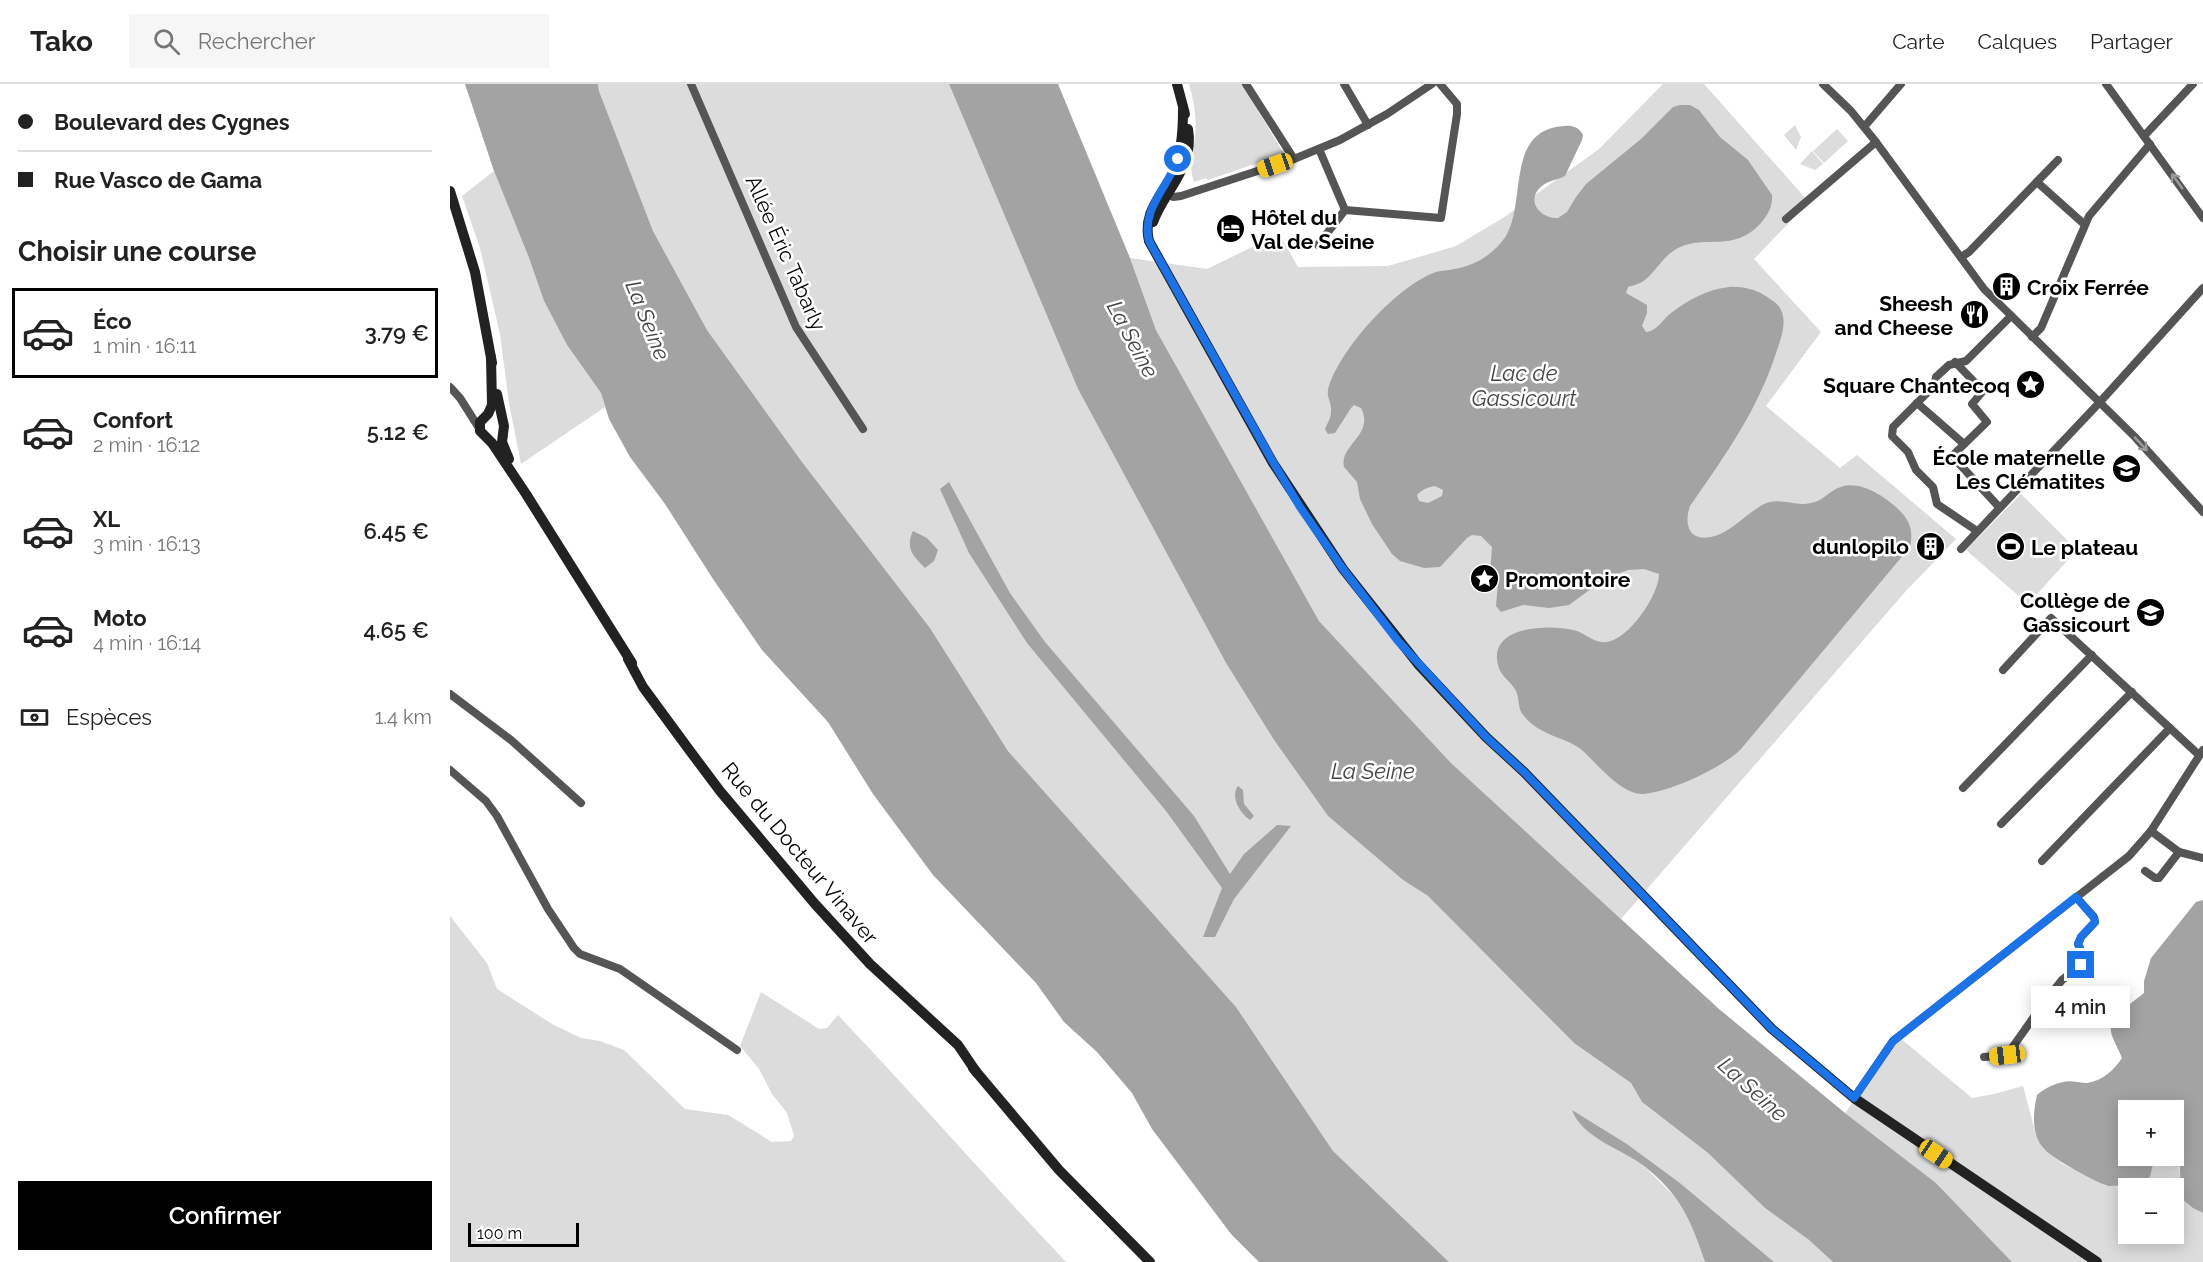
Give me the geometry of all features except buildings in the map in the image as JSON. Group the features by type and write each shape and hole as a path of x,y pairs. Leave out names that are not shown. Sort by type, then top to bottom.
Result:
{"main road":[{"path":"1177,84 1189,138 1185,161 1179,176 1150,210 1147,222 1149,241 1273,462 1300,507 1343,569 1412,656 1486,737 1524,772 1764,1021 1854,1098 2097,1262"},
{"path":"1168,189 1182,139 1183,110"},
{"path":"450,191 475,272 491,357 492,405 483,424"},
{"name":"Rue du Docteur Vinaver","path":"491,357 504,426 501,438 526,494"},
{"path":"483,424 494,414 502,419"},
{"path":"483,424 495,438 502,432"},
{"name":"Rue du Docteur Vinaver","path":"483,424 492,443 628,659 648,686 655,701 720,791 830,922 870,964 928,1018 1059,1170 1150,1262"}],"street":[{"name":"Allée Éric Tabarly","path":"691,84 796,327 863,429"},
{"path":"1246,84 1294,159"},
{"path":"1344,84 1368,125"},
{"path":"1168,189 1178,197 1294,159 1368,125 1432,84"},
{"path":"1345,210 1441,218 1457,104 1440,84"},
{"path":"1822,84 1876,142 1984,289 2100,402 2203,512"},
{"path":"1864,127 1901,84"},
{"path":"2106,84 2203,218"},
{"path":"2144,136 2193,84"},
{"path":"1786,219 1876,142"},
{"path":"2032,337 2041,328 2084,224 2150,144"},
{"path":"1319,149 1345,210"},
{"path":"1961,257 1969,252 2058,160"},
{"path":"1179,176 1181,186 1188,193"},
{"path":"2037,182 2084,224"},
{"path":"1318,245 1345,210"},
{"path":"1961,549 2100,402 2203,288"},
{"path":"1977,531 1937,504 1933,487 1916,470 1908,452 1892,436 1893,427 1934,386 1936,377 1949,365 1966,361 2011,316"},
{"path":"1955,363 1983,391 1972,404 1987,422 1952,456 1999,507"},
{"path":"450,387 468,412 483,424"},
{"path":"1917,403 1964,444"},
{"path":"1854,1098 1893,1041 2129,856 2151,831 2201,753 2170,728 2051,618 2003,670"},
{"path":"1963,788 2092,655"},
{"path":"2001,824 2132,692"},
{"path":"450,694 511,740 581,803"},
{"path":"2042,861 2170,728"},
{"path":"450,770 486,801 497,816 548,909 580,954 620,969 737,1050"},
{"path":"2151,831 2179,852 2203,858"},
{"path":"2145,871 2155,879 2159,878 2179,852"},
{"path":"1984,1057 2007,1055 2062,980 2081,965 2084,957 2078,944 2081,937 2095,922 2076,897"}],"shaded area":[{"path":"598,84 949,84 1078,389 1226,663 1274,740 1328,816 1403,880 1428,896 1574,1043 1631,1083 1642,1102 1708,1153 1765,1208 1809,1240 1833,1262 1774,1262 1680,1183 1627,1144 1573,1111 1601,1140 1646,1168 1682,1204 1694,1229 1705,1262 1449,1262 1333,1151 1236,1007 1008,751 930,628 802,462 707,330 653,231"},
{"path":"1189,84 1242,84 1284,154 1208,180 1206,178 1194,182 1191,164 1196,129 1194,103"},
{"path":"1663,84 1704,84 1809,202 1754,259 1821,332 1766,406 1840,468 1857,455 1956,539 1905,592 1621,919 1451,763 1319,621 1156,330 1130,258 1207,269 1279,234 1298,267 1388,266 1456,246 1503,218 1599,149"},
{"path":"1795,125 1801,137 1796,150 1784,135"},
{"path":"1837,129 1848,141 1824,163 1813,151"},
{"path":"1812,151 1823,164 1815,170 1800,164"},
{"path":"494,171 544,301 567,345 601,393 605,407 521,464 509,403 500,334 480,248 462,196"},
{"path":"2021,494 2077,550 2028,604 1966,550"},
{"path":"450,916 487,963 497,989 552,1024 581,1038 600,1041 624,1050 685,1109 728,1115 772,1142 791,1141 794,1136 787,1113 772,1094 759,1069 740,1046 761,992 819,1029 827,1028 838,1015 1066,1262 450,1262"},
{"path":"1900,1038 1972,1098 2023,1086 2036,1135 2043,1149 2063,1164 2106,1186 2118,1180 2118,1244 2184,1244 2184,1192 2188,1200 2203,1213 2203,1262 2012,1262 1936,1183 1845,1113"},
{"path":"2144,1166 2180,1166 2180,1178 2121,1178"}],"water":[{"path":"465,84 598,84 653,231 707,330 802,462 930,628 1008,751 1236,1007 1333,1151 1449,1262 1259,1262 1231,1234 1152,1129 1132,1093 1097,1052 1064,1022 1036,983 933,875 873,794 828,722 762,650 665,504 630,457 609,419 601,393 567,345 544,301 494,171"},
{"name":"La Seine","path":"949,84 1058,84 1130,258 1156,330 1319,621 1451,763 1719,1009 1845,1113 1936,1183 2012,1262 1833,1262 1809,1240 1765,1208 1708,1153 1642,1102 1631,1083 1574,1043 1428,896 1403,880 1328,816 1274,740 1226,663 1078,389"},
{"name":"Lac de Gassicourt","path":"1690,105 1699,110 1720,137 1748,160 1772,195 1772,203 1760,224 1750,233 1730,241 1699,242 1678,248 1668,255 1645,280 1628,287 1626,293 1647,305 1647,313 1642,326 1646,332 1650,331 1691,300 1713,290 1729,287 1747,288 1764,295 1778,305 1783,315 1782,336 1761,392 1728,450 1690,506 1688,525 1690,530 1697,537 1711,537 1725,532 1768,502 1804,504 1814,502 1842,486 1850,485 1875,492 1896,507 1909,525 1911,541 1910,547 1741,749 1721,764 1695,778 1667,789 1643,794 1627,790 1610,778 1575,745 1531,723 1520,710 1516,691 1499,669 1497,652 1502,642 1511,635 1536,628 1573,630 1602,642 1616,639 1641,615 1654,593 1659,574 1644,569 1628,570 1606,578 1569,605 1549,608 1523,605 1501,612 1496,606 1498,582 1490,574 1492,547 1481,536 1472,535 1467,538 1440,567 1424,568 1400,561 1392,554 1372,524 1360,499 1357,482 1344,467 1347,452 1364,426 1361,408 1354,405 1335,433 1328,434 1325,429 1331,414 1329,386 1345,354 1371,321 1401,293 1417,282 1434,273 1477,262 1490,254 1506,236 1516,204 1525,153 1533,140 1545,130 1564,126 1575,127 1583,135 1565,176 1544,184 1535,195 1534,200 1538,210 1552,218 1558,218 1567,212 1586,184 1641,139 1673,107","holes":["1432,486 1443,490 1442,496 1428,503 1419,501 1417,495"]},
{"path":"949,482 1010,593 1045,642 1194,816 1230,874 1244,854 1277,825 1291,826 1234,899 1215,937 1203,937 1222,888 1166,811 1027,643 969,553 940,489"},
{"path":"913,531 927,538 938,550 934,561 925,568 917,560 910,547"},
{"path":"1238,786 1243,790 1244,804 1254,816 1250,820 1237,804 1235,795"},
{"path":"2203,900 2203,1213 2184,1200 2184,1178 2180,1178 2180,1166 2184,1166 2184,1100 2118,1100 2118,1166 2152,1166 2150,1177 2118,1178 2118,1186 2109,1186 2096,1181 2048,1153 2037,1137 2034,1116 2037,1095 2046,1089 2066,1081 2087,1083 2098,1080 2119,1062 2122,1058 2111,1034 2111,1023 2118,1009 2126,1007 2144,993 2144,981 2151,958 2196,902"},
{"path":"1572,1110 1627,1144 1680,1183 1774,1262 1705,1262 1695,1233 1683,1209 1667,1187 1644,1166 1593,1136 1577,1120"}],"place":[{"name":"Hôtel du Val de Seine","path":"1230,229"},
{"name":"Croix Ferrée","path":"2006,287"},
{"name":"Sheesh and Cheese","path":"1974,315"},
{"name":"Square Chantecoq","path":"2031,385"},
{"name":"École maternelle Les Clématites","path":"2126,469"},
{"name":"dunlopilo","path":"1930,546"},
{"name":"Le plateau","path":"2010,547"},
{"name":"Promontoire","path":"1484,579"},
{"name":"Collège de Gassicourt","path":"2151,612"}],"route":[{"path":"1178,159 1170,179 1150,210 1147,222 1149,241 1300,507 1343,569 1418,664 1486,737 1586,835 1772,1029 1854,1098 1893,1041 2076,897 2095,922 2081,937 2078,944 2084,957 2081,965"}]}
